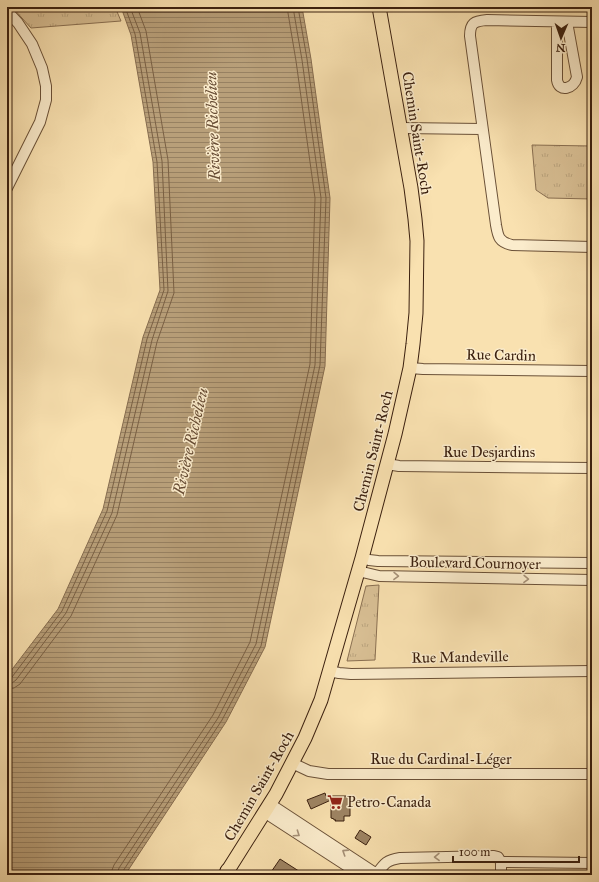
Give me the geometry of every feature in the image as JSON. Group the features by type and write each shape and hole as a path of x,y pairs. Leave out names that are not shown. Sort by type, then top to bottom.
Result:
{"main road":[{"name":"Chemin Saint-Roch","path":"227,874 292,763 310,727 320,700 362,558 387,464 410,368 416,313 415,219 401,128 379,7"}],"street":[{"path":"7,11 18,23 32,44 42,68 46,86 46,100 40,122 7,188"},
{"path":"592,22 487,20 479,21 473,24 470,29 482,129 498,236 505,243 512,245 592,247"},
{"path":"557,22 557,80 560,87 569,88 574,85 577,77 567,22"},
{"path":"401,128 482,129"},
{"name":"Rue Cardin","path":"410,368 592,371"},
{"name":"Rue Desjardins","path":"387,464 399,466 592,468"},
{"name":"Boulevard Cournoyer","path":"362,558 378,561 592,563"},
{"name":"Boulevard Cournoyer","path":"358,571 379,576 592,580"},
{"name":"Rue Mandeville","path":"329,671 351,674 592,671"},
{"name":"Rue du Cardinal-Léger","path":"292,763 309,771 328,774 592,774"},
{"path":"267,808 377,875 391,859 494,856 498,857 501,862 501,875"},
{"path":"267,808 361,875"},
{"path":"501,862 592,863"}],"green space":[{"path":"12,7 115,7 121,21 31,28"},
{"path":"532,145 592,146 592,199 548,198 536,190"},
{"path":"379,585 375,660 347,661 366,586"}],"water":[{"name":"Rivière Richelieu","path":"121,7 302,7 311,59 330,198 325,366 265,647 226,722 125,875 7,875 7,676 58,609 103,509 143,337 160,290 153,162 131,35"}],"building":[{"path":"325,793 326,796 350,796 350,816 344,816 344,821 335,821 336,820 331,818 331,800 311,809 307,800"},
{"path":"360,830 371,837 366,845 355,838"},
{"path":"280,859 305,875 269,875"}],"place":[{"name":"Petro-Canada","path":"335,802"}]}
